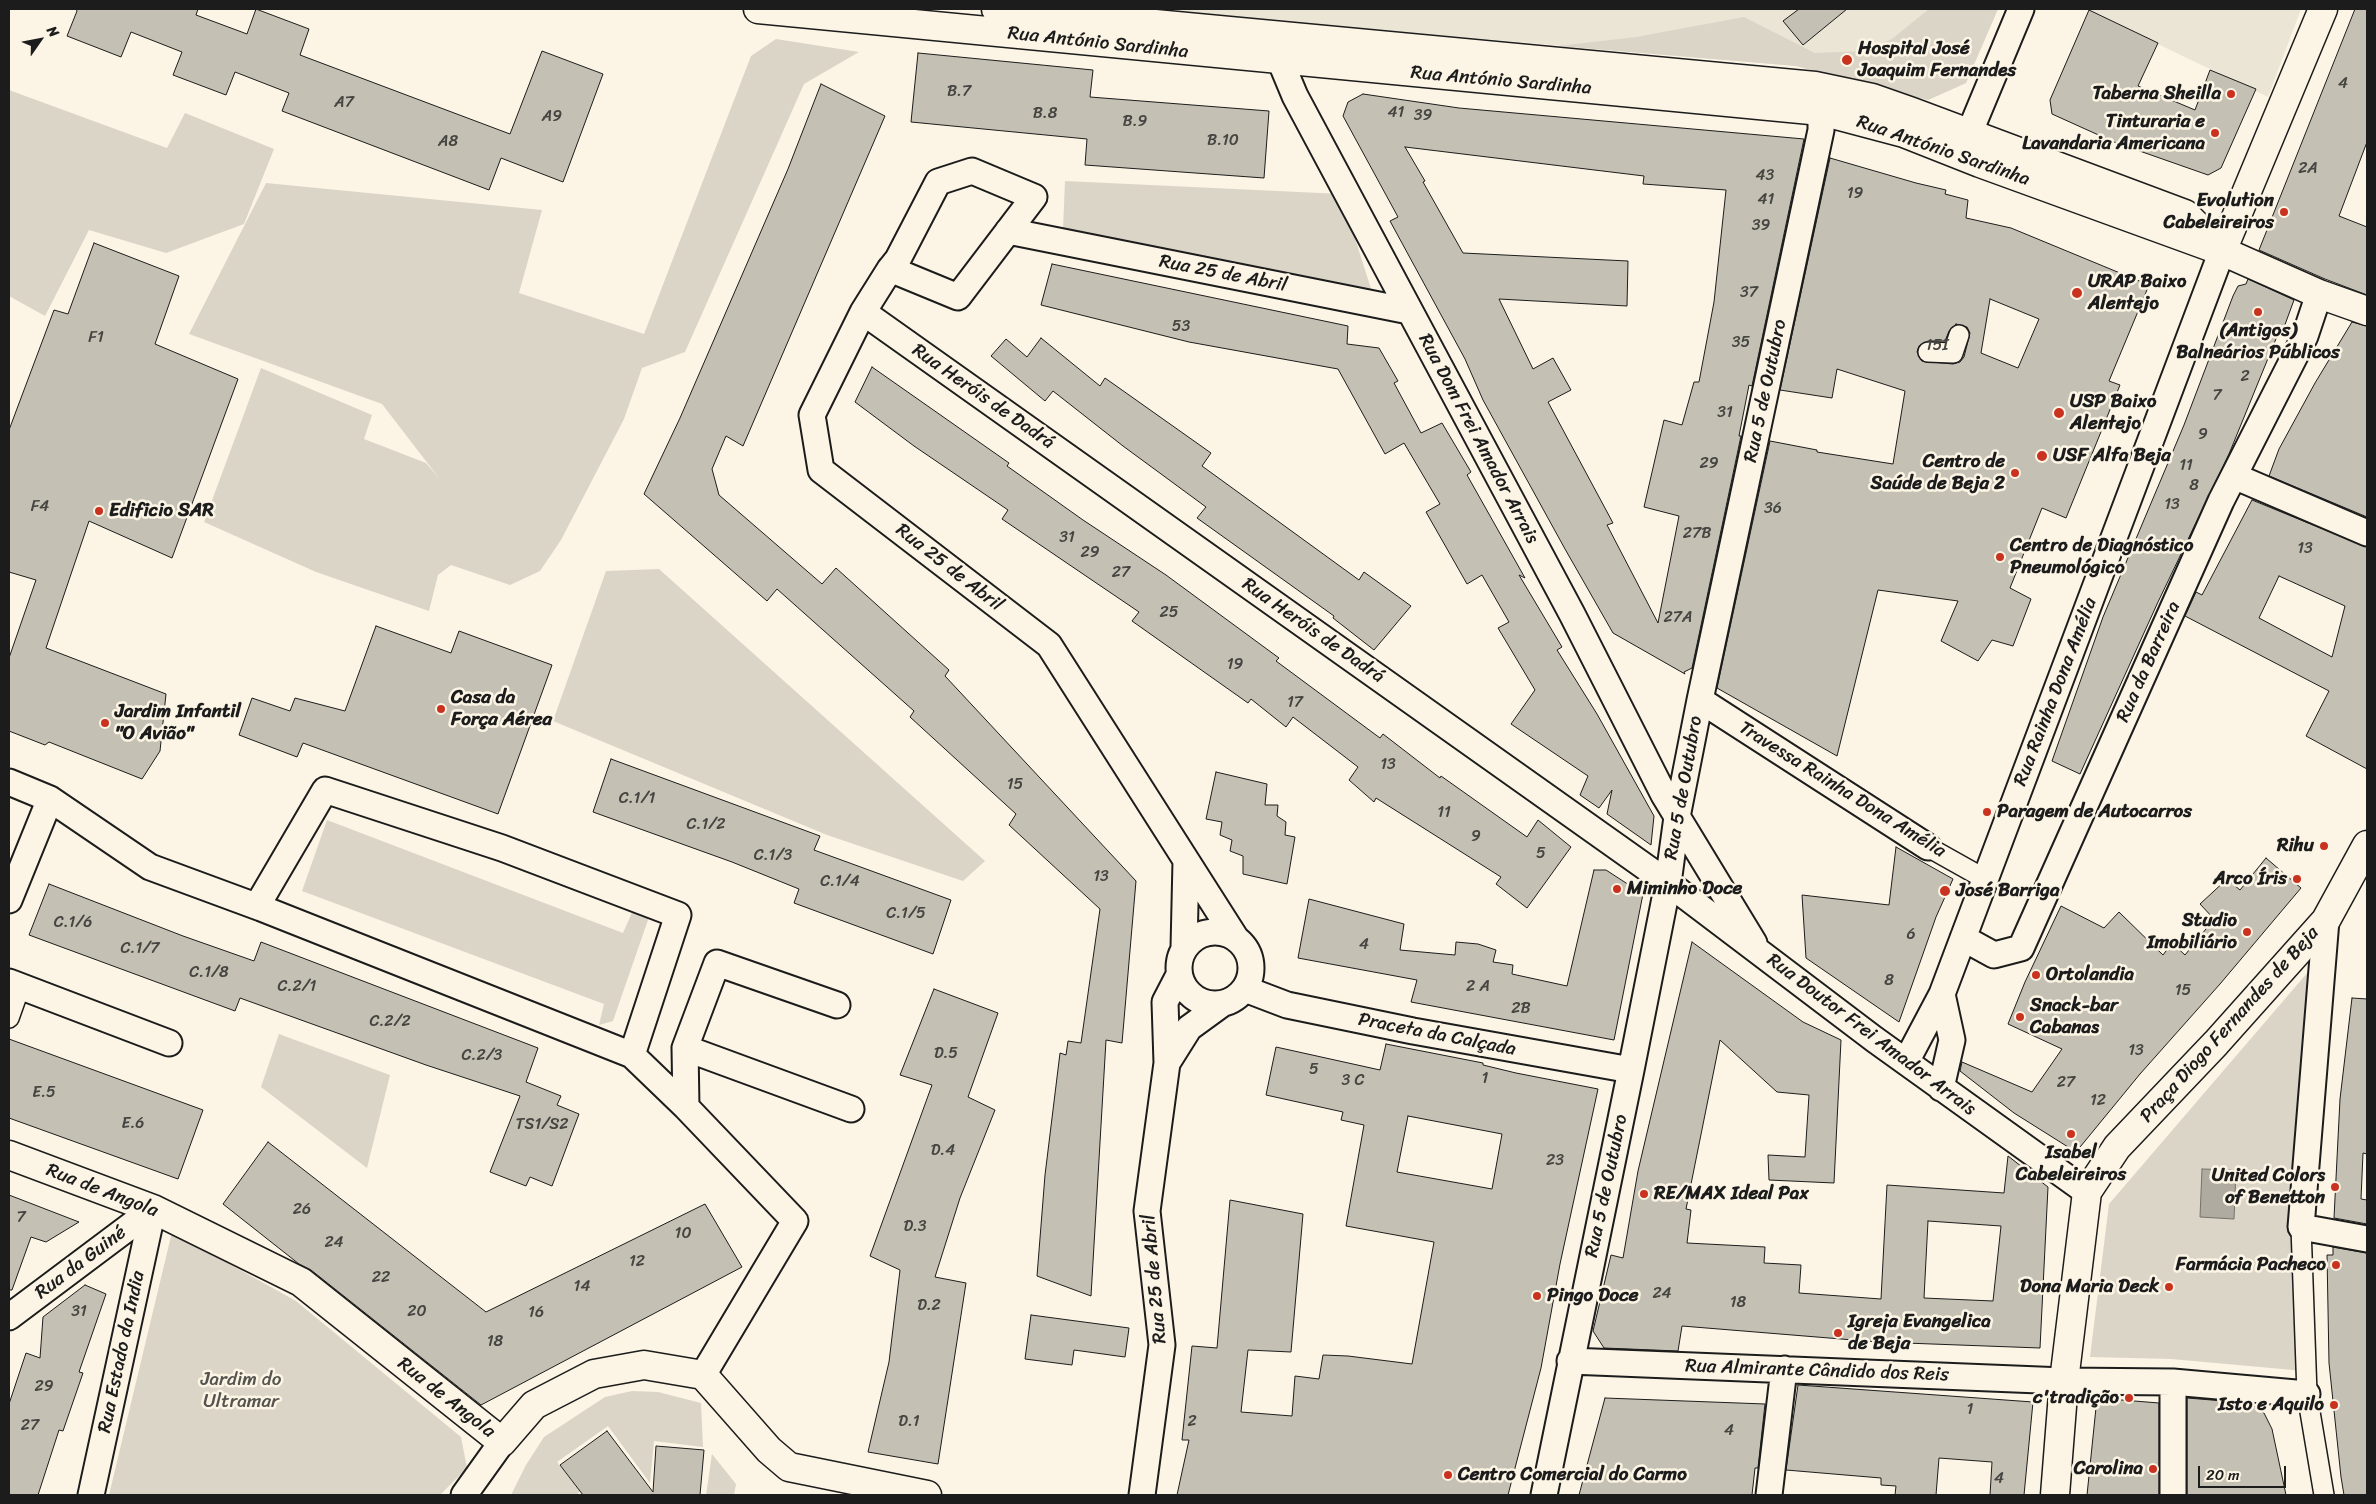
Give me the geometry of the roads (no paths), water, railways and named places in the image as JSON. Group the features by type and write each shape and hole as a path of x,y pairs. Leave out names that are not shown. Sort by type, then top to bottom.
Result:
{"main road":[{"name":"Rua António Sardinha","path":"758,9 912,17 1280,60 1821,111 1904,133 1964,144 2184,214 2222,250 2319,294 2367,312"},
{"name":"Rua António Sardinha","path":"996,9 1815,86 1872,98 1964,144"},
{"path":"2222,250 2324,9"},
{"path":"2326,920 2367,845"},
{"name":"Praça Diogo Fernandes de Beja","path":"2055,1495 2064,1381 2086,1192 2118,1148 2216,1043 2326,920"},
{"name":"Rua de Angola","path":"9,1155 153,1209 301,1282 502,1442 534,1405 594,1374 644,1365 703,1375"},
{"path":"703,1375 769,1450 789,1467 927,1495"}],"street":[{"path":"1964,144 2021,9"},
{"name":"Rua Dom Frei Amador Arrais","path":"1280,60 1295,96 1568,605 1677,817"},
{"name":"Rua 5 de Outubro","path":"1544,1495 1668,883 1677,817 1700,700 1819,139 1821,111"},
{"name":"Rua 25 de Abril","path":"890,269 958,296 1034,197 972,171 938,182 898,259 890,269 863,312 812,414 821,470 1049,646 1235,937"},
{"name":"Rua 25 de Abril","path":"1008,231 1409,310"},
{"name":"Rua Rainha Dona Amélia","path":"1906,1062 1942,994 2222,250"},
{"name":"Rua da Barreira","path":"1963,938 1994,956 2021,948 2221,501 2304,336 2319,294"},
{"name":"Rua Heróis de Dadrá","path":"863,312 1668,883 1761,954"},
{"path":"1928,352 1953,353 1959,335"},
{"path":"2234,476 2367,533"},
{"name":"Travessa Rainha Dona Amélia","path":"1700,700 1928,847 1985,879"},
{"path":"9,782 50,799 150,867 257,906 632,1055 686,1107 794,1221 703,1375"},
{"path":"257,906 326,790 502,848 678,915 632,1055"},
{"path":"9,900 50,799"},
{"name":"Rua Doutor Frei Amador Arrais","path":"1677,817 1761,954 1941,1088 2086,1192"},
{"path":"1184,947 1194,937 1208,932 1222,932 1235,937 1246,947 1251,961 1251,975 1245,988 1235,999 1222,1004 1208,1004 1194,998 1184,988 1178,975 1179,961 1184,947 1186,861"},
{"name":"Praça Diogo Fernandes de Beja","path":"2324,1495 2307,1394 2301,1227 2326,920"},
{"path":"686,1107 684,1048 717,963 837,1005"},
{"name":"Rua 25 de Abril","path":"1142,1495 1162,1345 1148,1210 1167,1063 1165,1002 1178,975"},
{"path":"9,1018 15,985 169,1043"},
{"name":"Praceta da Calçada","path":"1245,988 1287,1006 1413,1032 1631,1070"},
{"path":"1941,1088 1952,1040 1942,994"},
{"name":"Rua 25 de Abril","path":"1167,1063 1189,1028 1222,1004"},
{"path":"684,1048 851,1108"},
{"name":"Rua da Guiné","path":"9,1317 153,1209"},
{"name":"Rua Estado da India","path":"90,1495 153,1209"},
{"path":"2301,1227 2367,1238"},
{"name":"Rua Almirante Cândido dos Reis","path":"1570,1361 2064,1381"},
{"path":"1769,1495 1784,1369"},
{"path":"2064,1381 2173,1382 2307,1394"},
{"path":"2173,1382 2173,1495"},
{"path":"464,1495 502,1442"}],"place":[{"name":"Hospital José Joaquim Fernandes","path":"1847,60"},
{"name":"Taberna Sheilla","path":"2231,94"},
{"name":"Tinturaria e Lavandaria Americana","path":"2215,133"},
{"name":"Evolution Cabeleireiros","path":"2284,212"},
{"name":"URAP Baixo Alentejo","path":"2077,293"},
{"name":"(Antigos) Balneários Públicos","path":"2258,312"},
{"name":"USP Baixo Alentejo","path":"2059,413"},
{"name":"USF Alfa Beja","path":"2042,456"},
{"name":"Centro de Saúde de Beja 2","path":"2015,473"},
{"name":"Edificio SAR","path":"99,511"},
{"name":"Centro de Diagnóstico Pneumológico","path":"2000,557"},
{"name":"Casa da Força Aérea","path":"441,709"},
{"name":"Jardim Infantil \"O Avião\"","path":"105,723"},
{"name":"Paragem de Autocarros","path":"1987,812"},
{"name":"Rihu","path":"2324,846"},
{"name":"Arco Íris","path":"2297,879"},
{"name":"Miminho Doce","path":"1617,889"},
{"name":"José Barriga","path":"1945,891"},
{"name":"Studio Imobiliário","path":"2247,932"},
{"name":"Ortolandia","path":"2036,975"},
{"name":"Snack-bar Cabanas","path":"2020,1017"},
{"name":"Isabel Cabeleireiros","path":"2071,1134"},
{"name":"United Colors of Benetton","path":"2335,1187"},
{"name":"RE/MAX Ideal Pax","path":"1644,1194"},
{"name":"Farmácia Pacheco","path":"2336,1265"},
{"name":"Dona Maria Deck","path":"2169,1287"},
{"name":"Pingo Doce","path":"1537,1296"},
{"name":"Igreja Evangelica de Beja","path":"1838,1333"},
{"name":"c'tradição","path":"2129,1398"},
{"name":"Isto e Aquilo","path":"2334,1405"},
{"name":"Carolina","path":"2153,1469"},
{"name":"Centro Comercial do Carmo","path":"1448,1475"}],"park label":[{"name":"Jardim do Ultramar","path":"241,1391"}]}
